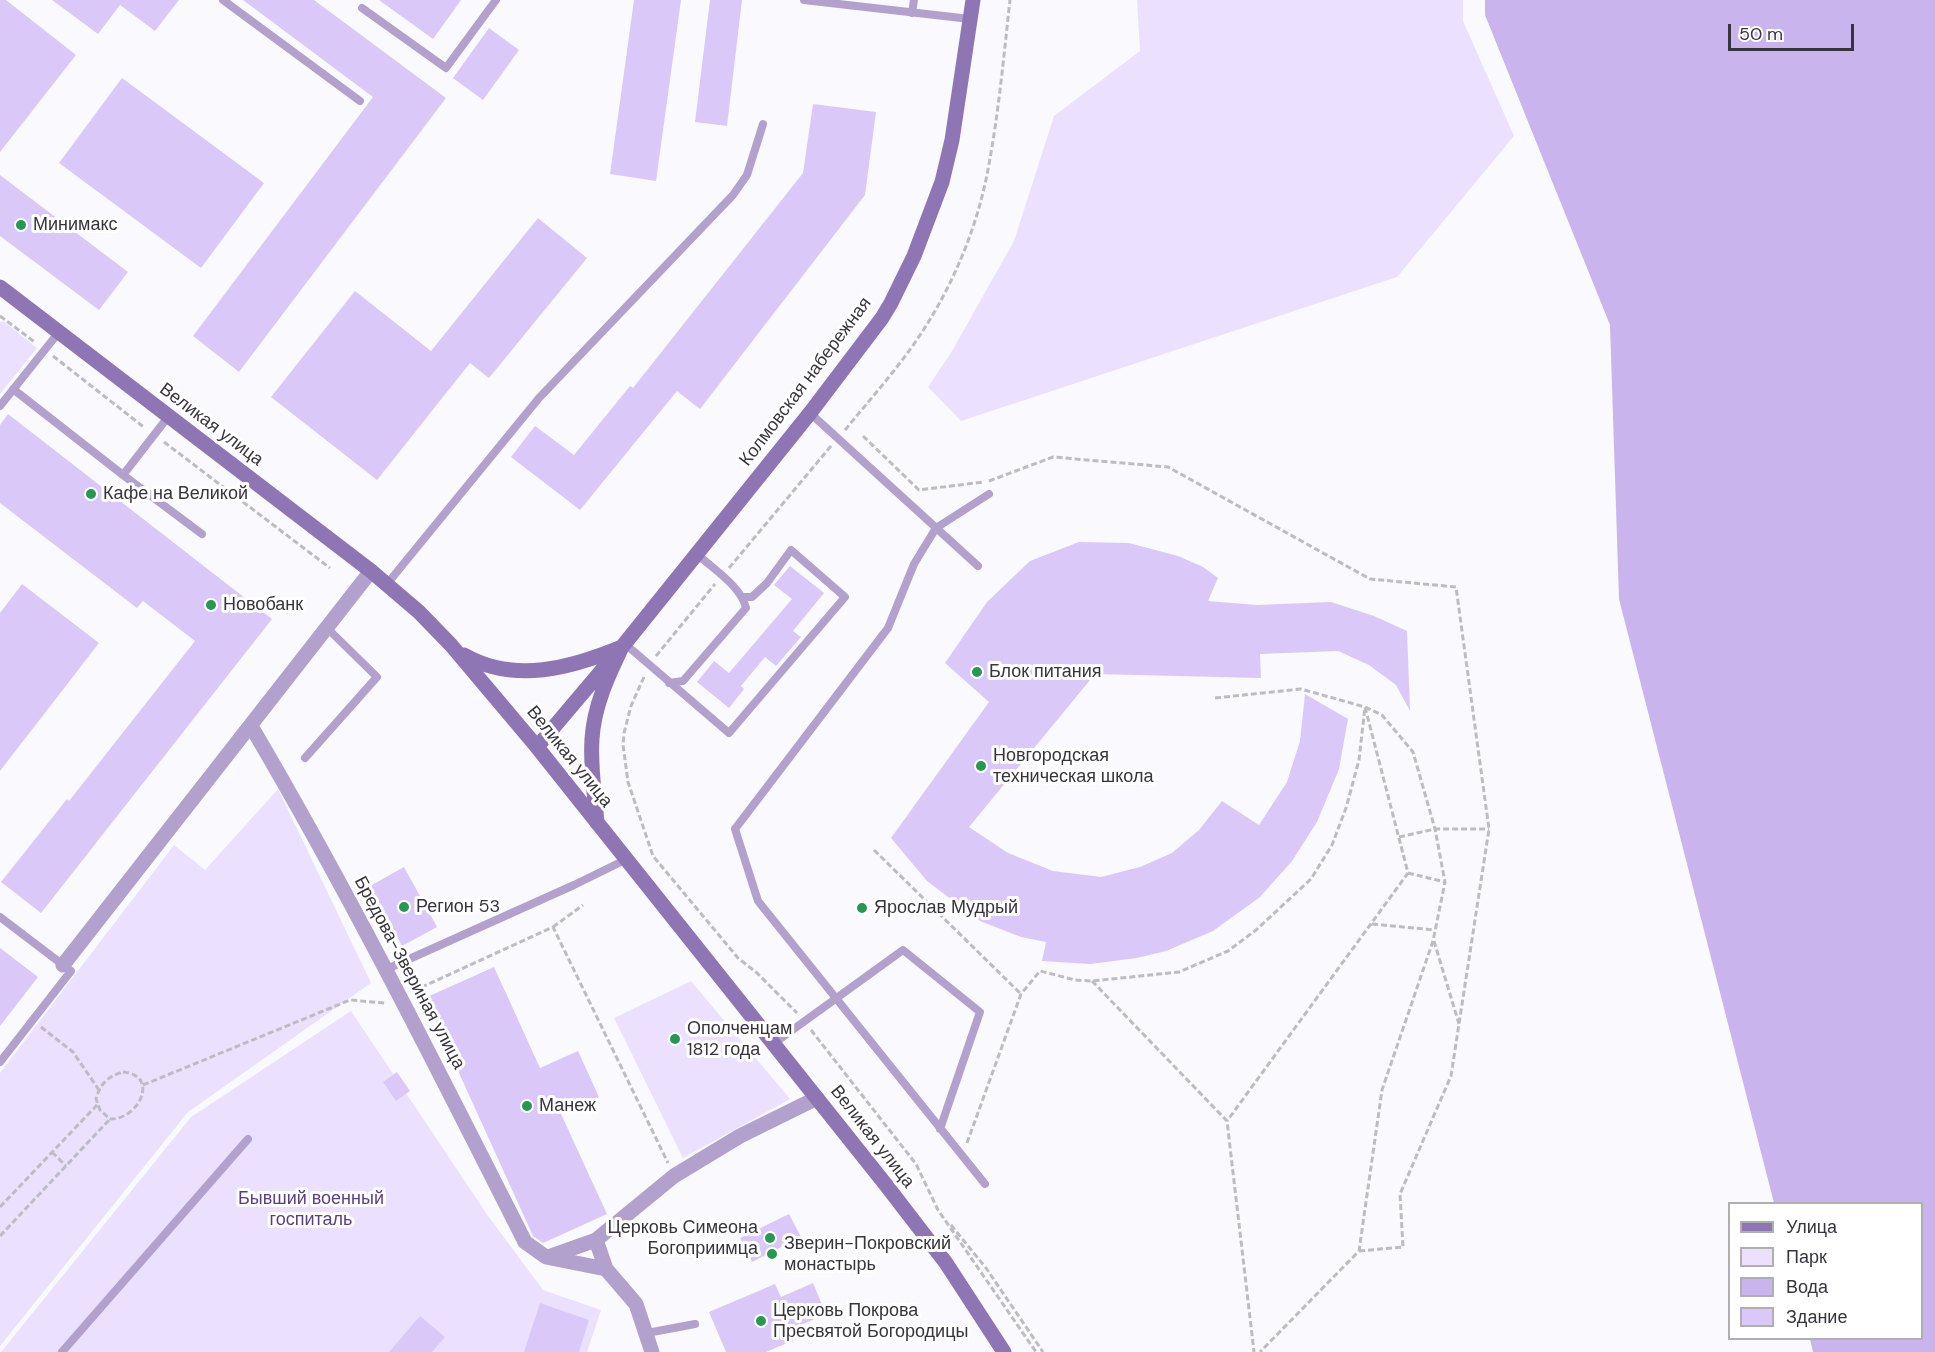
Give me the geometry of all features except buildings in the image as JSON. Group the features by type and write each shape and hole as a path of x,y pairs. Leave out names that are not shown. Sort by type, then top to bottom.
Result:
{"main road":[{"name":"Колмовская набережная","path":"623,645 810,413 882,318 907,272 928,223 942,182 952,140 973,0"},
{"name":"Великая улица","path":"0,287 371,571 419,612 451,645 537,747 817,1098 946,1263 1004,1352"},
{"path":"451,645 475,662 511,671 564,667 588,661 623,645"},
{"path":"537,747 623,645"},
{"path":"597,823 592,739 600,699 623,645"}],"street":[{"path":"63,965 371,571"},
{"name":"Бредова-Звериная улица","path":"251,726 286,785 387,970 525,1242 546,1257"},
{"path":"546,1257 596,1240 674,1176 740,1136 817,1098"},
{"path":"596,1240 606,1269 636,1304 652,1352"},
{"path":"546,1257 606,1269"}],"lane":[{"path":"223,0 360,101"},
{"path":"362,8 446,68 496,0"},
{"path":"804,0 970,19"},
{"path":"912,13 914,0"},
{"path":"387,585 539,398 733,195 747,175 763,124"},
{"path":"0,406 59,332"},
{"path":"13,389 202,534"},
{"path":"810,413 978,566"},
{"path":"123,475 168,417"},
{"path":"985,1184 758,901 735,829 888,628 914,564 936,528 989,494"},
{"path":"623,645 729,733 845,597 791,550 767,583 752,597 743,597"},
{"path":"669,683 684,681 746,608 743,597 734,587 697,554"},
{"path":"305,758 377,677 327,628"},
{"path":"387,970 627,859"},
{"path":"0,917 71,971 0,1062"},
{"path":"773,1044 903,950 980,1012 940,1129"},
{"path":"62,1352 248,1139"},
{"path":"647,1333 695,1324"}],"path":[{"path":"863,436 919,490 989,482 1053,457 1168,467 1370,579 1456,587 1489,829 1451,1076 1400,1194 1403,1246 1359,1251"},
{"path":"1215,698 1300,688 1365,706 1382,715 1413,752 1435,829 1445,882 1433,941 1382,1090 1359,1251 1260,1352"},
{"path":"1227,1121 1408,873 1365,706"},
{"path":"962,1156 1021,994 1040,971 1075,980 1092,981 1179,972 1228,951 1256,930 1311,879 1332,846 1346,808 1359,760 1365,706"},
{"path":"1399,837 1435,829 1489,829"},
{"path":"874,850 1021,994"},
{"path":"653,856 738,958 757,973 804,1021 916,1164 938,1210 1036,1352"},
{"path":"1408,873 1445,882"},
{"path":"143,1085 351,1000 387,1003 553,927 583,905"},
{"path":"1371,924 1436,930"},
{"path":"553,927 674,1176"},
{"path":"1433,941 1459,1026"},
{"path":"1092,981 1227,1121 1254,1352"},
{"path":"33,1020 73,1052 99,1090"},
{"path":"0,1207 97,1104 99,1090 105,1081 114,1074 123,1072 130,1072 138,1078 143,1085 140,1101 124,1117 110,1119 0,1236"},
{"path":"97,1104 110,1119"},
{"path":"52,1152 66,1166"},
{"path":"938,1210 986,1268 1043,1352"}],"green space":[{"path":"1137,0 1463,0 1463,21 1514,136 1397,277 961,421 928,387 952,351 1014,241 1054,116 1140,51"},
{"path":"3,321 37,348 0,394 0,322"},
{"path":"278,789 371,983 188,1112 0,1346 0,1073 174,845 205,870"},
{"path":"691,981 790,1099 683,1158 614,1018"},
{"name":"Бывший военный госпиталь","path":"351,1011 488,1216 543,1290 601,1310 587,1352 1,1352 191,1117"}],"water":[{"path":"1485,0 1935,0 1935,1352 1813,1352 1810,1340 1923,1340 1923,1202 1774,1202 1619,599 1610,325 1485,15"}],"place":[{"name":"Минимакс","path":"21,225"},
{"name":"Кафе на Великой","path":"91,494"},
{"name":"Новобанк","path":"211,605"},
{"name":"Блок питания","path":"977,672"},
{"name":"Новгородская техническая школа","path":"981,766"},
{"name":"Регион 53","path":"404,907"},
{"name":"Ярослав Мудрый","path":"862,908"},
{"name":"Ополченцам 1812 года","path":"675,1039"},
{"name":"Манеж","path":"527,1106"},
{"name":"Церковь Симеона Богоприимца","path":"770,1238"},
{"name":"Зверин-Покровский монастырь","path":"772,1254"},
{"name":"Церковь Покрова Пресвятой Богородицы","path":"761,1321"}]}
